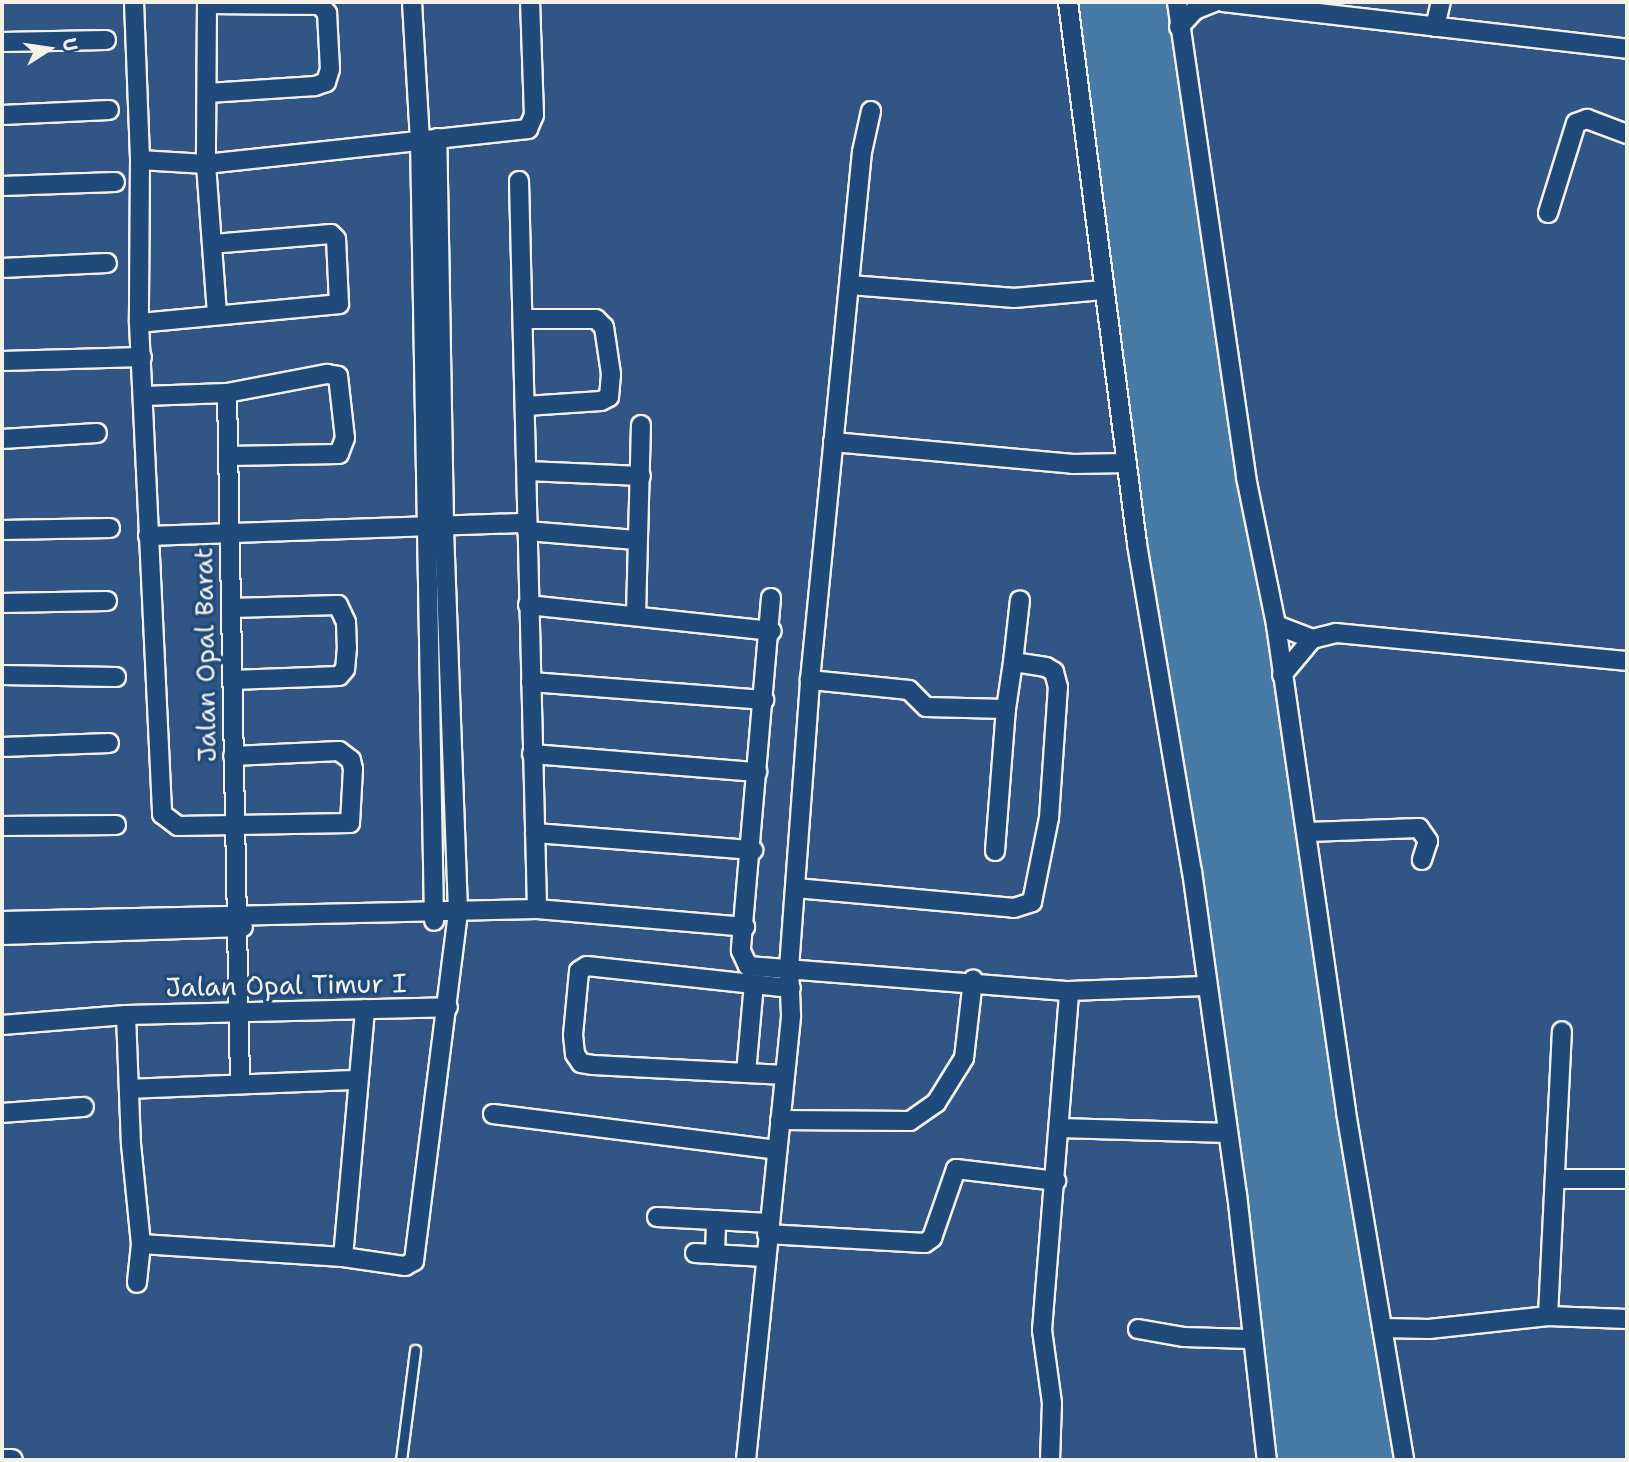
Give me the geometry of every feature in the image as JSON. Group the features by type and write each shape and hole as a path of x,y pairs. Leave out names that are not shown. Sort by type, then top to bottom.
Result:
{"street":[{"path":"134,2 140,160 139,323 162,814 178,826 350,823 353,769 351,760 339,751 233,756"},
{"path":"141,1244 343,1257 405,1266 414,1261 448,1007 457,916 429,139 412,2"},
{"path":"140,160 206,164 528,129 533,124 530,2"},
{"path":"1068,2 1126,463 1192,871 1204,986 1227,1133 1250,1339 1267,1460"},
{"path":"1177,2 1246,477 1276,625 1404,1460"},
{"path":"1179,27 1195,10 1215,2"},
{"path":"1223,2 1627,49"},
{"path":"1435,27 1441,2"},
{"path":"208,93 315,86 327,82 330,69 327,13 320,5 207,3 206,164 218,314"},
{"path":"2,42 106,40"},
{"path":"2,115 109,110"},
{"path":"746,1460 764,1257 785,1075 791,988 789,968 810,680 862,152 871,111"},
{"path":"1548,213 1576,123 1587,119 1627,134"},
{"path":"429,139 424,525 435,916"},
{"path":"519,181 537,909"},
{"path":"2,186 115,183"},
{"path":"139,323 218,314 332,307 339,304 336,239 331,233 213,244"},
{"path":"2,268 107,263"},
{"path":"849,285 1014,298 1103,290"},
{"path":"524,319 596,319 604,327 612,387 609,397 601,401 526,406"},
{"path":"2,361 142,357"},
{"path":"144,396 227,393 327,374 338,376 345,438 342,450 333,455 228,456"},
{"name":"Jalan Opal Barat","path":"227,393 240,1084"},
{"path":"636,615 636,540 642,476 641,425"},
{"path":"2,439 97,433"},
{"path":"833,442 1073,464 1126,463"},
{"path":"527,471 642,476"},
{"path":"148,536 229,530 444,524 527,527 636,540"},
{"path":"2,530 110,528"},
{"path":"771,597 772,631 757,772 742,960 758,969 789,968 973,980 1069,991 1204,986"},
{"path":"995,851 1006,709 1020,600"},
{"path":"2,603 107,601"},
{"path":"231,608 338,605 346,622 346,656 342,674 232,680"},
{"path":"528,605 772,631"},
{"path":"1276,625 1312,639 1352,634 1627,661"},
{"path":"1282,675 1312,639"},
{"path":"796,888 1014,908 1032,902 1049,818 1058,687 1054,673 1046,667 1013,662"},
{"path":"2,675 116,677"},
{"path":"810,680 909,690 926,707 1006,709"},
{"path":"531,682 764,700"},
{"path":"2,747 110,743"},
{"path":"532,754 757,772"},
{"path":"2,826 116,825"},
{"path":"1308,832 1419,828 1428,841 1422,860"},
{"path":"535,832 752,850"},
{"path":"2,935 235,922 457,916 537,909 745,927"},
{"path":"2,921 235,922"},
{"path":"785,1075 581,1063 573,1035 579,971 598,964 791,988"},
{"path":"780,1120 910,1121 936,1103 964,1058 973,980"},
{"path":"746,1073 754,984"},
{"path":"1050,1460 1052,1403 1042,1330 1056,1181 1069,991"},
{"name":"Jalan Opal Timur I","path":"2,1025 126,1015 448,1007"},
{"path":"343,1257 365,1009"},
{"path":"126,1015 141,1244 137,1283"},
{"path":"1548,1316 1562,1031"},
{"path":"129,1088 357,1080"},
{"path":"2,1113 84,1107"},
{"path":"492,1114 777,1150"},
{"path":"1060,1128 1227,1133"},
{"path":"657,1217 716,1220 768,1228 925,1243 932,1238 956,1169 1056,1181"},
{"path":"1555,1179 1627,1179"},
{"path":"715,1253 716,1220"},
{"path":"695,1253 764,1257"},
{"path":"1382,1328 1429,1329 1548,1316 1627,1319"},
{"path":"1138,1329 1184,1337 1250,1339"},
{"path":"2,1460 11,1460"}],"lane":[{"path":"401,1460 415,1350"}],"water":[{"path":"1068,2 1177,2 1404,1460 1267,1460"}]}
